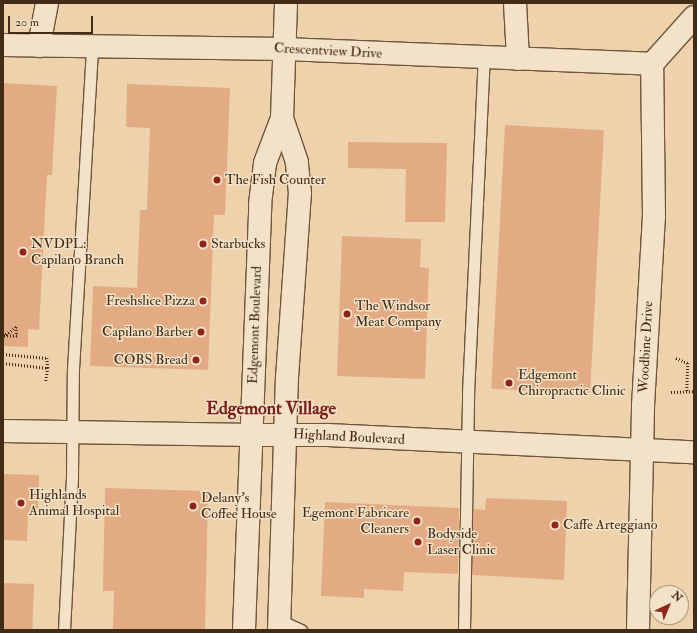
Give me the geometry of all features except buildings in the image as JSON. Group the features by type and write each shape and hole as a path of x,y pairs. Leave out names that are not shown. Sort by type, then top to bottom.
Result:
{"street":[{"path":"39,46 47,3"},
{"name":"Edgemont Boulevard","path":"244,630 260,204 265,164 282,118 286,3"},
{"path":"515,3 518,59"},
{"path":"652,64 694,17"},
{"name":"Crescentview Drive","path":"3,45 284,49 652,64"},
{"name":"Woodbine Drive","path":"638,630 642,451 654,217 652,64"},
{"name":"Edgemont Boulevard","path":"280,626 282,494 286,434 287,378 300,193 297,162 282,118"},
{"name":"Highland Boulevard","path":"3,431 286,434 642,451 694,452"}],"lane":[{"path":"64,630 72,432 92,47"},
{"path":"464,630 467,442 484,58"},
{"path":"280,626 301,630"}],"path":[{"path":"16,327 17,336 3,336 16,327"},
{"path":"3,354 48,358 46,381"},
{"path":"676,358 688,363 687,391"},
{"path":"3,363 48,368"},
{"path":"671,392 694,391"}],"place":[{"name":"The Fish Counter","path":"217,180"},
{"name":"Starbucks","path":"203,244"},
{"name":"NVDPL: Capilano Branch","path":"23,252"},
{"name":"Freshslice Pizza","path":"203,301"},
{"name":"The Windsor Meat Company","path":"347,314"},
{"name":"Capilano Barber","path":"201,332"},
{"name":"COBS Bread","path":"196,360"},
{"name":"Edgemont Chiropractic Clinic","path":"509,383"},
{"name":"Highlands Animal Hospital","path":"21,503"},
{"name":"Delany's Coffee House","path":"193,506"},
{"name":"Egemont Fabricare Cleaners","path":"417,521"},
{"name":"Caffe Arteggiano","path":"555,525"},
{"name":"Bodyside Laser Clinic","path":"418,542"}],"district":[{"name":"Edgemont Village","path":"271,409"}]}
